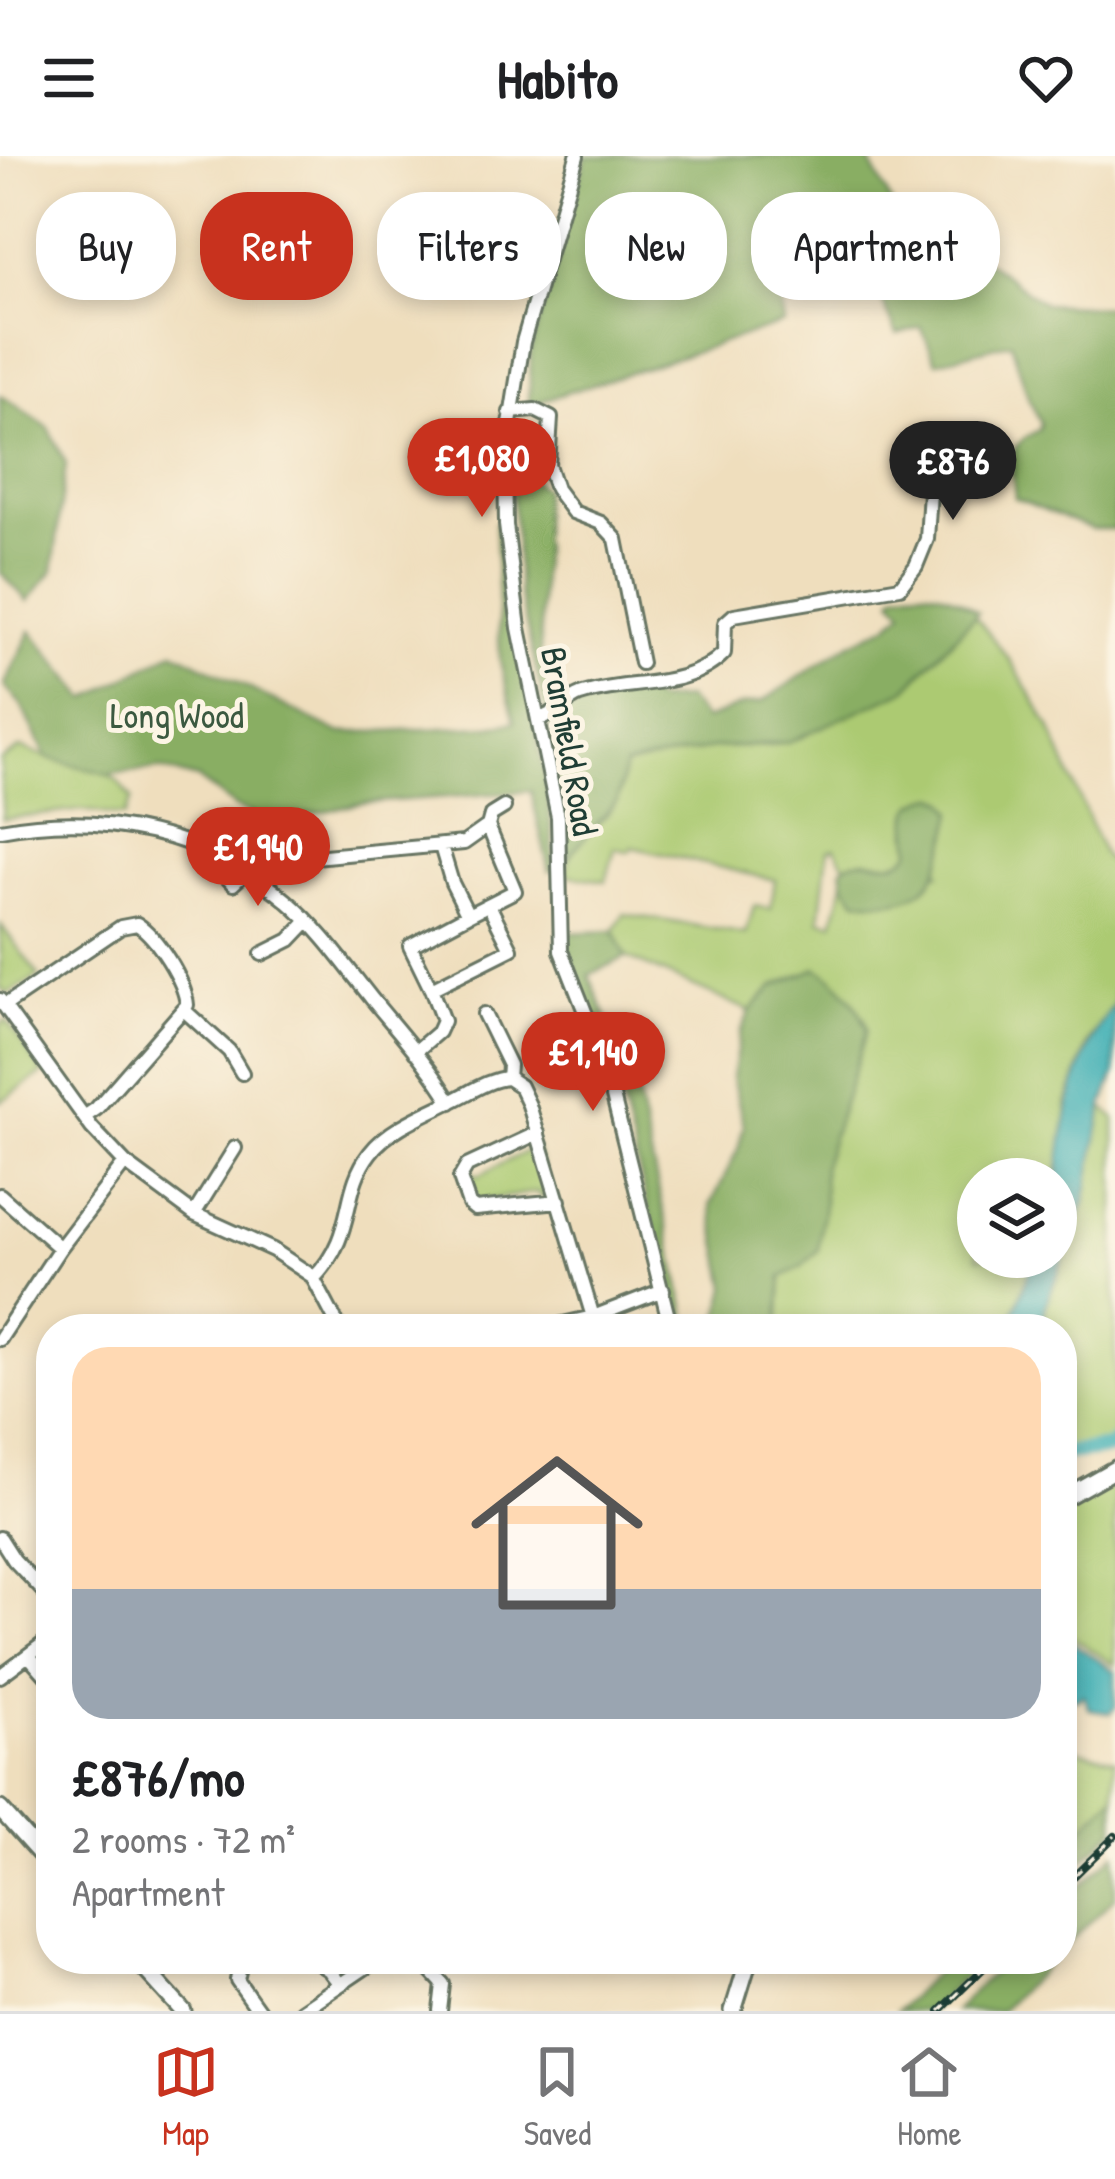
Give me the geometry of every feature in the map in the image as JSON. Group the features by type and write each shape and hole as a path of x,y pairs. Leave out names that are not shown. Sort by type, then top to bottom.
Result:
{"main road":[{"path":"1077,1491 1115,1469"},
{"path":"0,1809 36,1850"},
{"path":"150,1974 183,2011"},
{"path":"733,2011 744,1974"}],"street":[{"name":"Bramfield Road","path":"577,156 523,342 510,412 506,524 519,628 558,817 561,951 604,1060 668,1314"},
{"path":"510,412 535,410 551,418 548,465 563,503 601,523 616,539 641,663"},
{"path":"539,719 576,696 682,677 713,664 724,653 725,622 734,615 900,587 916,566 927,539 931,476 937,464 958,453 975,436 987,433"},
{"path":"261,882 282,860 467,842 504,807"},
{"path":"0,830 49,823 115,824 182,840 246,872 308,921 451,1102"},
{"path":"415,1052 438,1032 443,1021 410,946 520,889 488,826"},
{"path":"441,846 452,884 468,915"},
{"path":"431,989 511,949 489,905"},
{"path":"262,954 290,940 308,921"},
{"path":"84,1117 185,1011 185,992 147,931 131,923 2,1003 84,1117 125,1163 194,1214 273,1250 314,1278 332,1314"},
{"path":"185,1011 229,1051 242,1073"},
{"path":"484,1014 509,1065 508,1078"},
{"path":"314,1278 341,1242 360,1171 372,1150 413,1121 508,1078 523,1091 538,1133 591,1314"},
{"path":"538,1133 467,1166 460,1178 475,1209 559,1201"},
{"path":"194,1214 235,1148"},
{"path":"0,1339 60,1248 125,1163"},
{"path":"0,1195 60,1248"},
{"path":"600,1314 663,1290"},
{"path":"0,1538 36,1583"},
{"path":"0,1676 36,1650"},
{"path":"28,1656 36,1665"},
{"path":"238,1974 237,1980 259,2011"},
{"path":"332,1974 339,1983"},
{"path":"302,2011 354,1974"},
{"path":"434,1974 443,1984 440,2011"}],"green space":[{"path":"586,156 867,156 886,192 751,192 751,300 781,300 784,323 529,405 531,349 545,300 561,300 561,244"},
{"path":"1000,271 1044,304 1115,308 1115,529 1092,529 1015,498 1014,449 1039,430 1041,423 1011,342 936,362 921,327 897,334 882,300 1000,300"},
{"path":"0,395 49,428 66,464 53,571 28,601 0,572"},
{"path":"511,475 529,478 543,489 540,658 546,677 570,709 602,695 635,690 657,701 687,699 705,720 762,702 849,644 888,625 904,611 893,599 896,593 939,592 978,612 905,690 788,742 712,748 625,766 617,801 567,858 556,760 519,592"},
{"name":"Long Wood","path":"495,523 500,523 546,783 554,870 549,871 531,791 363,803 284,820 263,819 235,807 198,779 160,769 107,774 47,758 21,704 4,686 31,631 87,699 174,651 339,733 515,722 500,661"},
{"path":"975,616 1010,660 1049,725 1104,856 1115,869 1115,1003 1088,1043 1067,1103 1061,1158 957,1158 957,1278 1027,1278 1014,1314 780,1314 782,1277 801,1267 824,1205 823,1165 867,1030 864,1018 834,980 774,986 750,1011 626,957 614,931 624,914 746,934 754,906 771,909 775,880 632,847 630,852 615,848 606,881 566,875 575,848 616,802 624,766 712,748 769,746 803,737 824,723 905,690","holes":["908,829 940,873 858,900 844,883 833,923 820,920 828,850 835,848 845,865 863,860 898,861 911,850"]},
{"path":"45,732 118,781 132,799 125,816 82,810 3,819 0,761 21,748 46,757"},
{"path":"937,796 954,812 929,883 903,899 857,900 844,883 842,868 860,860 888,863 904,858 911,850 911,809"},
{"path":"1,925 39,976 9,994 0,988"},
{"path":"614,931 626,957 589,975 637,1093 687,1314 674,1314 614,1068 565,933"},
{"path":"817,968 848,994 867,1030 823,1165 818,1250 782,1277 780,1314 721,1314 727,1287 711,1205 744,1126 732,1077 740,1034 750,1011 774,986"},
{"path":"6,1020 43,1073 0,1102 0,1025"},
{"path":"1103,1107 1115,1119 1115,1438 1077,1448 1077,1314 1044,1314 1056,1278 1077,1278 1077,1223"},
{"path":"527,1144 536,1148 549,1191 541,1199 538,1192 479,1201 479,1208 475,1207 464,1181 470,1171 478,1176 527,1151"},
{"path":"1115,1483 1115,1665 1077,1640 1077,1505"},
{"path":"1077,1750 1115,1759 1115,1796 1077,1833"},
{"path":"1115,1796 1115,1829 1077,1866 1077,1833"},
{"path":"1115,1853 1115,1897 1077,1935 1077,1890"},
{"path":"934,1974 967,1974 929,2011 897,2011"},
{"path":"991,1974 1038,1974 1000,2011 954,2011"}],"water":[{"path":"1115,1003 1115,1073 1077,1223 1077,1158 1060,1158 1083,1061"},
{"path":"1027,1278 1056,1278 1044,1314 1014,1314"},
{"path":"1077,1646 1115,1671 1115,1707 1110,1713 1089,1709 1083,1695 1077,1699"}],"waterway":[{"path":"1077,1452 1115,1443"}],"railway":[{"path":"1077,1873 1115,1836"},
{"path":"940,2011 978,1974"}]}
